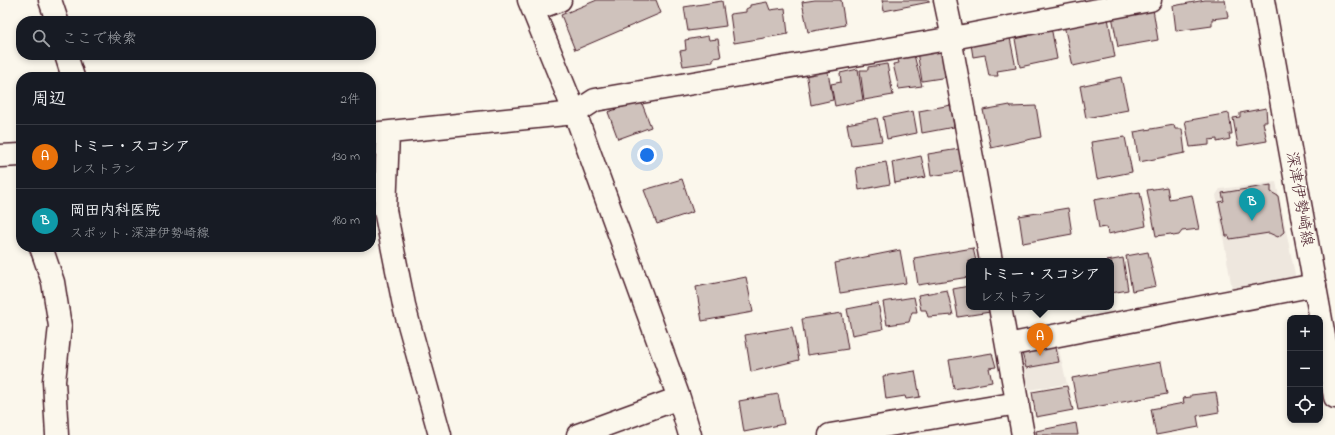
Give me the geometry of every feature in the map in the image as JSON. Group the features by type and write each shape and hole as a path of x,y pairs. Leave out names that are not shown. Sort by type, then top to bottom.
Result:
{"street":[{"path":"50,0 55,16"},
{"path":"560,0 531,5 575,113 679,398 690,435"},
{"path":"945,0 953,38 952,49 990,258"},
{"path":"440,435 405,310 385,210 380,134 575,113 595,100 953,38 1150,0"},
{"name":"深津伊勢崎線","path":"1262,0 1335,397"},
{"path":"68,60 71,72"},
{"path":"0,156 16,155"},
{"path":"43,252 53,282 60,326 54,381 57,435"},
{"path":"1007,345 1315,286"},
{"path":"1001,310 1023,435"},
{"path":"578,435 679,398"},
{"path":"830,435 1018,403"}],"shaded area":[{"path":"1276,182 1297,284 1233,295 1216,195 1220,189"},
{"path":"1057,341 1067,384 1028,390 1021,346"}],"building":[{"path":"597,0 656,0 661,13 575,50 561,15"},
{"path":"815,0 841,0 845,25 808,32 802,2"},
{"path":"882,0 929,0 929,2 884,11"},
{"path":"1205,0 1225,0 1228,17 1212,19 1212,26 1176,31 1173,6"},
{"path":"722,1 726,26 688,31 684,7"},
{"path":"767,2 770,10 785,8 788,34 734,43 730,14 746,12 746,9 750,7 750,5"},
{"path":"1153,9 1158,40 1118,47 1112,16"},
{"path":"1108,18 1115,57 1073,66 1064,25"},
{"path":"1048,27 1052,32 1057,59 1020,67 1015,39 1029,36 1028,31"},
{"path":"708,36 709,40 718,39 721,57 713,58 713,62 683,66 680,51 686,50 685,40"},
{"path":"1010,38 1016,68 997,71 998,76 989,76 985,55 973,57 971,44"},
{"path":"943,48 948,77 922,81 917,52"},
{"path":"914,55 922,86 899,89 893,64 899,63 897,57"},
{"path":"887,64 893,95 864,100 860,70 868,70 868,67"},
{"path":"827,67 833,100 811,105 806,71"},
{"path":"858,69 863,100 835,106 831,84 841,82 840,73"},
{"path":"1121,77 1128,110 1086,118 1080,86"},
{"path":"641,101 651,127 618,139 608,112"},
{"path":"951,105 954,127 922,133 919,111"},
{"path":"1010,105 1011,107 1036,106 1041,137 991,148 983,110"},
{"path":"1266,108 1267,122 1263,122 1267,141 1238,146 1233,118 1240,117 1240,113"},
{"path":"913,111 917,133 887,139 883,117"},
{"path":"1229,113 1232,134 1229,134 1230,139 1217,142 1217,139 1209,140 1209,145 1190,147 1185,121"},
{"path":"877,118 882,141 851,145 847,124"},
{"path":"1174,125 1175,129 1182,129 1185,153 1139,162 1134,132"},
{"path":"1125,137 1132,172 1097,179 1091,142"},
{"path":"959,149 963,171 931,176 928,154"},
{"path":"921,156 926,177 895,183 892,162"},
{"path":"886,162 890,184 859,190 856,168"},
{"path":"682,179 693,212 657,224 644,190"},
{"path":"1271,185 1271,192 1278,196 1284,232 1278,237 1269,233 1230,239 1229,236 1226,236 1219,202 1224,201 1222,193"},
{"path":"1167,187 1169,199 1192,195 1199,229 1182,231 1179,235 1173,236 1171,234 1156,236 1147,190"},
{"path":"1140,192 1146,226 1108,234 1107,227 1099,228 1094,200"},
{"path":"1068,208 1072,234 1023,243 1019,216"},
{"path":"973,248 975,258 966,258 966,277 918,285 914,258"},
{"path":"900,250 906,283 840,293 835,263"},
{"path":"1148,252 1156,286 1132,291 1126,256"},
{"path":"1123,258 1128,290 1114,292 1114,260"},
{"path":"746,277 753,312 702,321 696,287"},
{"path":"966,287 966,310 990,310 990,312 958,317 953,289"},
{"path":"947,290 953,315 928,317 926,310 921,310 918,295"},
{"path":"914,297 917,312 912,312 909,322 887,325 883,302"},
{"path":"878,303 883,329 852,335 847,309"},
{"path":"842,313 848,349 807,355 802,319"},
{"path":"792,327 799,360 751,372 745,335"},
{"path":"1055,343 1059,362 1026,368 1021,349"},
{"path":"992,353 996,367 989,368 992,382 954,389 949,360"},
{"path":"1161,362 1167,394 1078,410 1072,378"},
{"path":"915,371 920,397 906,399 905,396 886,399 883,376"},
{"path":"1067,386 1073,410 1036,417 1032,392"},
{"path":"1216,392 1219,412 1197,416 1199,427 1156,435 1151,409 1184,403 1183,398 1191,397 1191,395"},
{"path":"778,394 784,424 744,432 739,401"},
{"path":"1076,423 1078,435 1037,435 1036,431"}],"place":[{"name":"岡田内科医院","path":"1252,221"},
{"name":"トミー・スコシア","path":"1040,356"}]}
